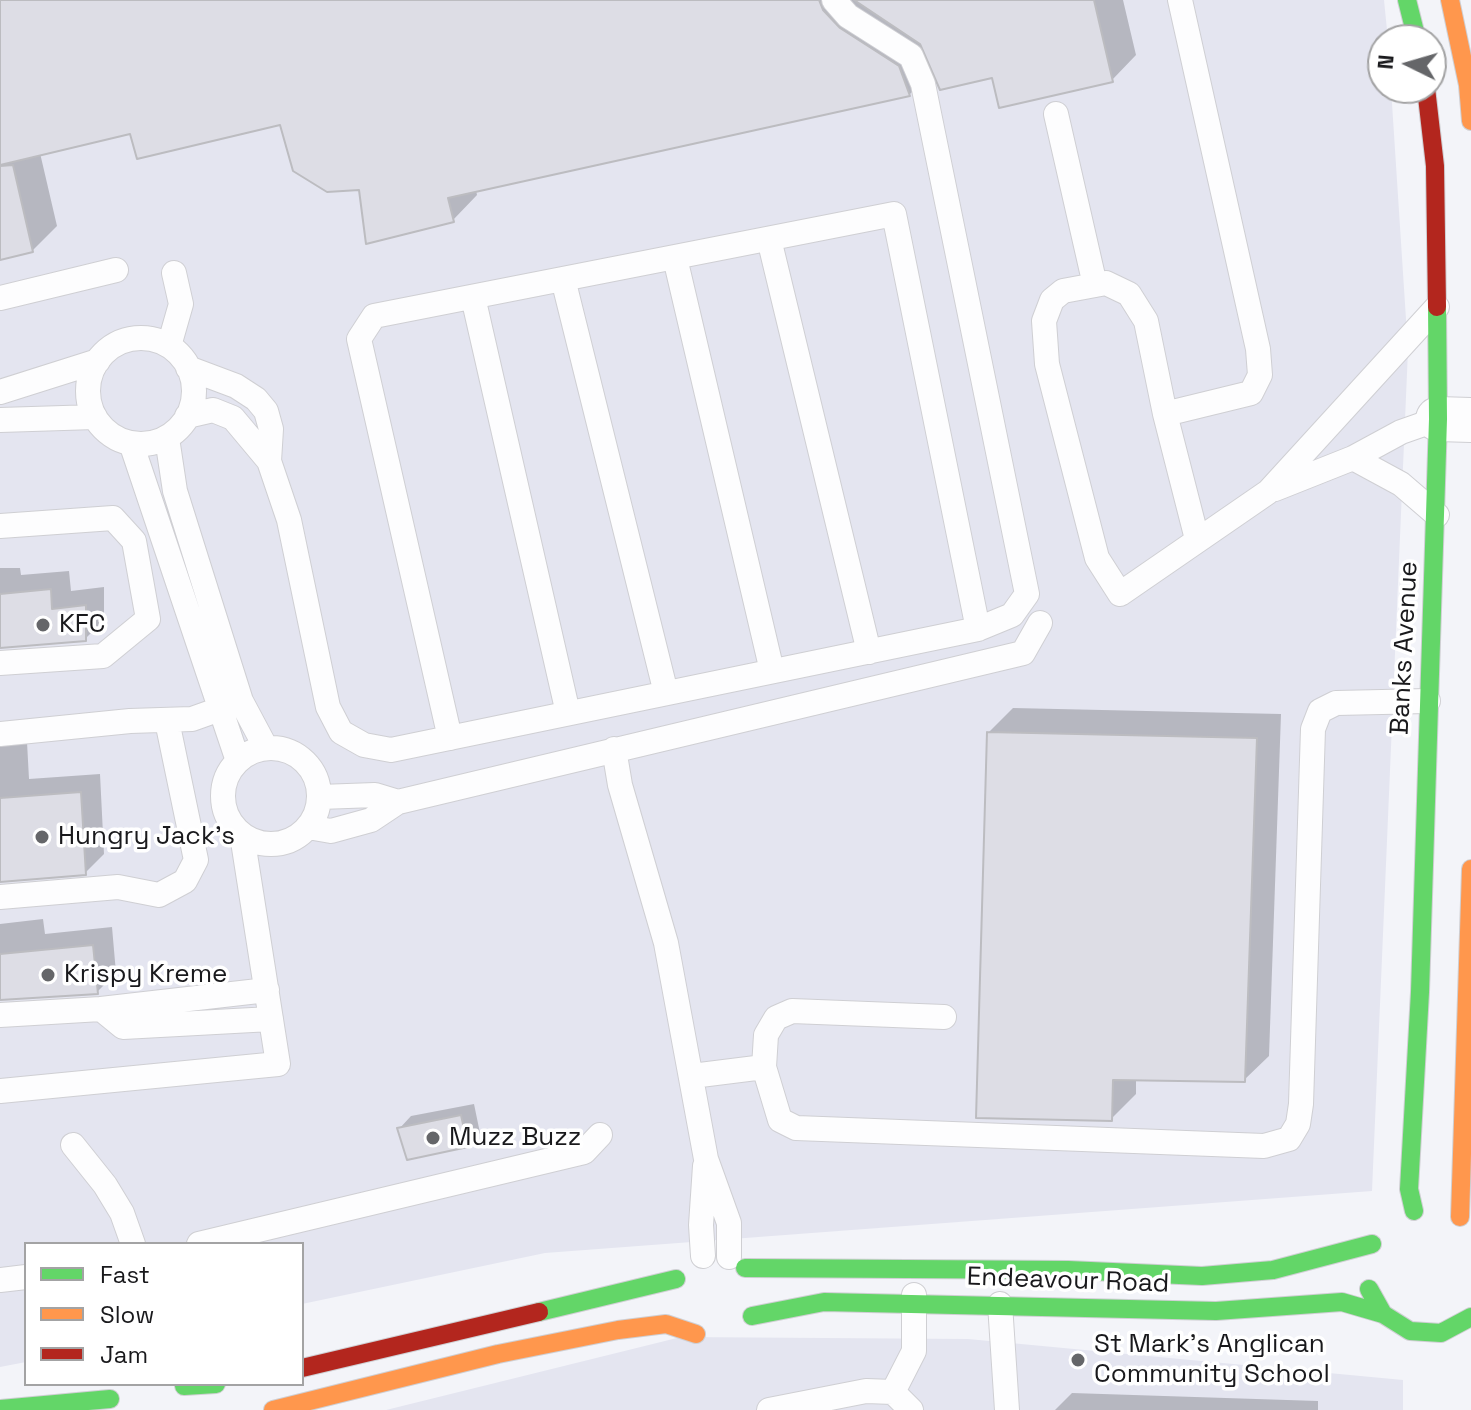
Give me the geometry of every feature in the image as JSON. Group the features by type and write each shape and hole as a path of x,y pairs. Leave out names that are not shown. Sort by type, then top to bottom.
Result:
{"street":[{"path":"1407,0 1413,24"},
{"path":"1450,0 1468,85 1471,121"},
{"name":"Banks Avenue","path":"1428,104 1435,166 1439,305 1455,420 1437,515 1420,992 1409,1189 1444,1214"},
{"path":"1383,1314 1368,1286 1366,1265 1372,1244 1390,1223 1444,1214 1471,869"},
{"name":"Endeavour Road","path":"703,1256 737,1262 1202,1276 1273,1270 1372,1244"},
{"path":"273,1410 498,1354 618,1330 666,1324 704,1336 676,1311 673,1295 676,1279 684,1267 703,1256"},
{"name":"Endeavour Road","path":"737,1262 756,1291 746,1322 824,1302 1216,1311 1342,1302 1383,1314 1400,1327 1420,1333 1441,1333 1467,1321"},
{"path":"304,1368 676,1279"},
{"path":"183,1386 195,1410"},
{"path":"0,1409 113,1398"}],"lane":[{"path":"187,416 213,410 233,418 269,461 289,520 328,707 341,732 364,745 391,750 978,629 1012,615 1027,594 923,84 911,56 848,16 834,0"},
{"path":"1165,414 1251,393 1260,375 1258,349 1180,0"},
{"path":"1056,114 1095,285"},
{"path":"450,738 359,339 374,316 894,214 978,629"},
{"path":"769,239 869,652"},
{"path":"675,258 772,671"},
{"path":"0,298 116,270"},
{"path":"169,346 181,304 174,273"},
{"path":"563,279 666,693"},
{"path":"1197,539 1165,414 1146,321 1129,294 1106,283 1063,291 1052,300 1044,321 1047,364 1097,558 1120,594 1268,492 1353,458 1401,432 1455,420"},
{"path":"473,297 568,713"},
{"path":"1268,492 1439,305"},
{"path":"0,392 98,361 118,343 144,338 169,346 188,368 194,392 187,416 167,438 155,442 131,443 104,429 95,417 88,388 98,361"},
{"path":"188,368 236,386 256,399 266,411 271,429 269,461"},
{"path":"0,420 95,417"},
{"path":"167,438 175,491 230,706 238,761"},
{"path":"131,443 230,706 266,748"},
{"path":"1353,458 1401,484 1437,515"},
{"path":"0,526 113,518 134,541 148,619 103,656 0,663"},
{"path":"308,827 331,831 371,820 398,802 1023,653 1040,623"},
{"path":"944,1017 792,1011 776,1018 766,1035 764,1067 780,1120 796,1128 1264,1146 1289,1139 1298,1124 1301,1104 1313,729 1320,711 1336,703 1428,701"},
{"path":"0,734 130,721 167,721 230,706"},
{"path":"0,897 118,887 159,895 185,881 196,860 167,721"},
{"path":"266,748 280,748 304,761 318,784 320,797 308,827 285,842 250,839 226,813 223,799 224,786 238,761 266,748"},
{"path":"614,749 620,785 666,943 706,1159 729,1223 737,1262"},
{"path":"320,797 375,795 398,802"},
{"path":"0,1091 278,1064 247,866 250,839"},
{"path":"0,1015 101,1009 267,990"},
{"path":"101,1009 123,1027 271,1019"},
{"path":"692,1076 764,1067"},
{"path":"207,1242 584,1152 600,1135"},
{"path":"73,1145 105,1185 122,1213 132,1242"},
{"path":"703,1256 701,1225 706,1159"},
{"path":"893,1392 914,1351 914,1269"},
{"path":"0,1280 24,1277"},
{"path":"1000,1304 1007,1410"},
{"path":"769,1410 866,1391 893,1392 911,1410"}],"shaded area":[{"path":"0,0 1384,0 1386,24 1367,24 1367,104 1392,104 1408,350 1372,1191 545,1253 304,1304 304,1242 24,1242 24,1362 0,1367"},
{"path":"681,1337 968,1339 1403,1380 1403,1410 386,1410"}],"building":[{"path":"0,0 819,0 823,10 840,28 899,66 910,96 448,198 454,222 366,244 359,190 327,192 293,171 280,125 137,159 130,134 0,165"},
{"path":"854,0 1094,0 1113,82 999,108 992,78 940,90 920,44"},
{"path":"13,165 33,252 0,260 0,166"},
{"name":"KFC","path":"51,589 52,609 86,605 86,641 0,648 0,594"},
{"path":"987,732 1257,738 1245,1082 1113,1080 1112,1121 976,1118"},
{"name":"Hungry Jack's","path":"81,792 86,875 0,882 0,798"},
{"name":"Krispy Kreme","path":"93,945 98,994 0,1000 0,954"},
{"name":"Muzz Buzz","path":"461,1115 468,1147 407,1160 397,1128"}],"traffic: fast":[{"path":"1407,0 1413,24"},
{"path":"1414,1211 1409,1189 1420,992 1438,419 1437,307"},
{"path":"745,1268 1068,1270 1202,1276 1273,1270 1372,1244"},
{"path":"539,1312 676,1279"},
{"path":"1369,1289 1383,1314 1410,1331 1441,1333 1471,1317"},
{"path":"752,1316 824,1302 1216,1311 1342,1302 1383,1314"},
{"path":"0,1409 110,1399"}],"traffic: slow":[{"path":"1450,0 1468,85 1471,121"},
{"path":"1460,1217 1471,869"},
{"path":"273,1410 498,1354 618,1330 666,1324 696,1334"}],"traffic: jam":[{"path":"1428,104 1435,166 1437,307"},
{"path":"304,1368 539,1312"}],"place":[{"name":"KFC","path":"43,625"},
{"name":"Hungry Jack's","path":"42,837"},
{"name":"Krispy Kreme","path":"48,975"},
{"name":"Muzz Buzz","path":"433,1138"},
{"name":"St Mark's Anglican Community School","path":"1078,1360"}]}
